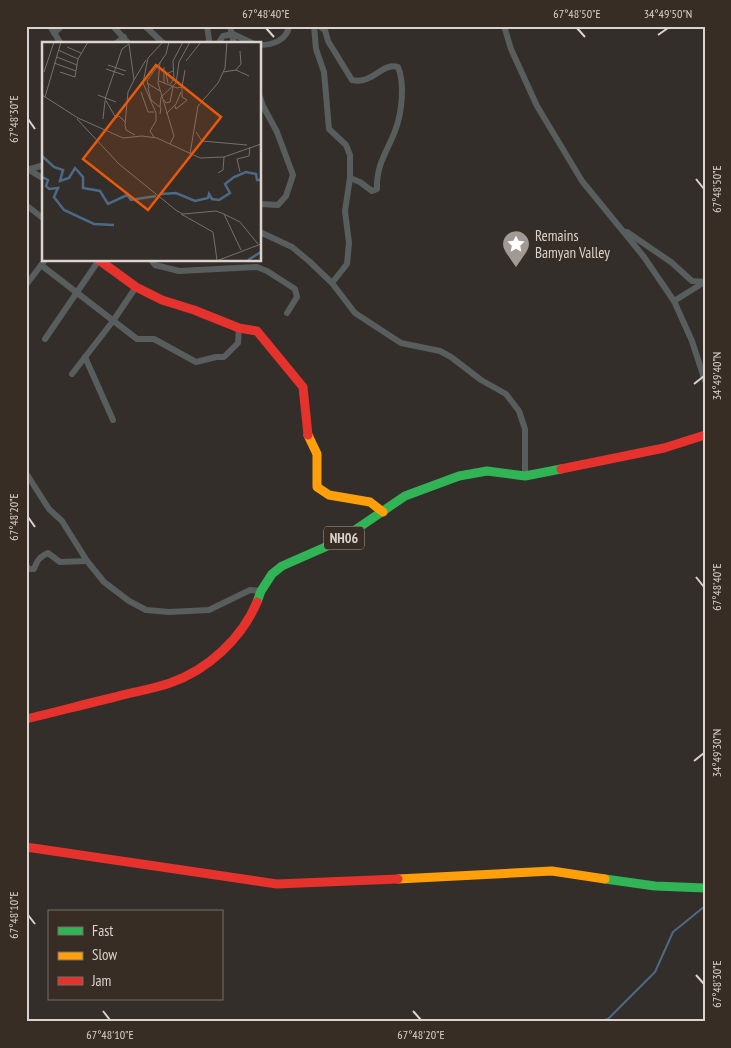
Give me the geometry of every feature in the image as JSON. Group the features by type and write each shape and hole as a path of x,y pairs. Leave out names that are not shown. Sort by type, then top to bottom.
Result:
{"main road":[{"path":"100,261 136,287 162,300 194,310 239,328 257,331 276,356 289,368 302,387 307,432 317,454 317,487 323,493 330,496 369,501 383,512"},
{"name":"NH06","path":"26,720 171,683 197,671 223,651 241,630 254,611 261,591 272,574 282,566 339,541 405,496 459,476 488,470 525,476 664,448 705,435"},
{"path":"26,847 277,884 552,871 655,886 705,888"}],"street":[{"path":"50,26 60,42"},
{"path":"54,33 62,26"},
{"path":"113,26 128,42"},
{"path":"207,26 208,42"},
{"path":"230,26 234,42"},
{"path":"261,45 274,43 285,38 289,26"},
{"path":"314,26 316,48 324,72 329,129 346,145 350,155 350,178 345,211 349,243 347,264 332,283"},
{"path":"319,26 325,30 328,41 352,80 359,82 368,80 393,65 398,66 402,76 403,93 396,130 376,176 377,189 372,191 360,182 350,178"},
{"path":"504,26 511,48 548,126 592,195 622,228 674,301 692,342 705,381"},
{"path":"146,27 162,42"},
{"path":"219,42 223,36 232,34 250,42"},
{"path":"118,42 124,37"},
{"path":"261,100 277,132 293,175 286,196 278,205 261,204"},
{"path":"27,169 42,165"},
{"path":"27,169 42,178"},
{"path":"27,208 42,218"},
{"path":"622,228 671,262 692,281 704,282"},
{"path":"261,232 292,247 332,283 355,313 401,343 440,351 452,357 481,380 506,394 518,411 525,429 525,476"},
{"path":"45,339 98,261"},
{"path":"152,261 155,265 179,271 257,267 267,271 295,290 298,297 287,313"},
{"path":"253,261 257,267"},
{"path":"26,285 43,263 76,292 137,339 154,339 196,362 224,357 238,342 239,328"},
{"path":"674,301 704,282"},
{"path":"72,374 113,321 136,287"},
{"path":"85,357 113,420"},
{"path":"26,473 49,509 62,521 87,561 104,582 129,601 146,610 169,612 209,610 250,590 261,591"},
{"path":"26,564 28,568 34,569 37,561 48,553 60,562 87,561"}],"waterway":[{"path":"598,1022 608,1019 655,972 673,932 705,906"}],"traffic: fast":[{"path":"257,602 261,591 272,574 282,566 339,541 405,496 459,476 487,471 525,476 561,469"},
{"path":"605,879 655,886 705,888"}],"traffic: slow":[{"path":"308,435 317,454 317,487 329,495 370,502 383,512"},
{"path":"398,879 552,871 605,879"}],"traffic: jam":[{"path":"100,261 136,287 162,300 194,310 239,328 257,331 303,387 308,435"},
{"path":"561,469 664,448 705,435"},
{"path":"26,719 157,687 198,670 233,640 251,615 257,602"},
{"path":"26,847 277,884 398,879"}],"place":[{"name":"Remains Bamyan Valley","path":"516,268"}]}
